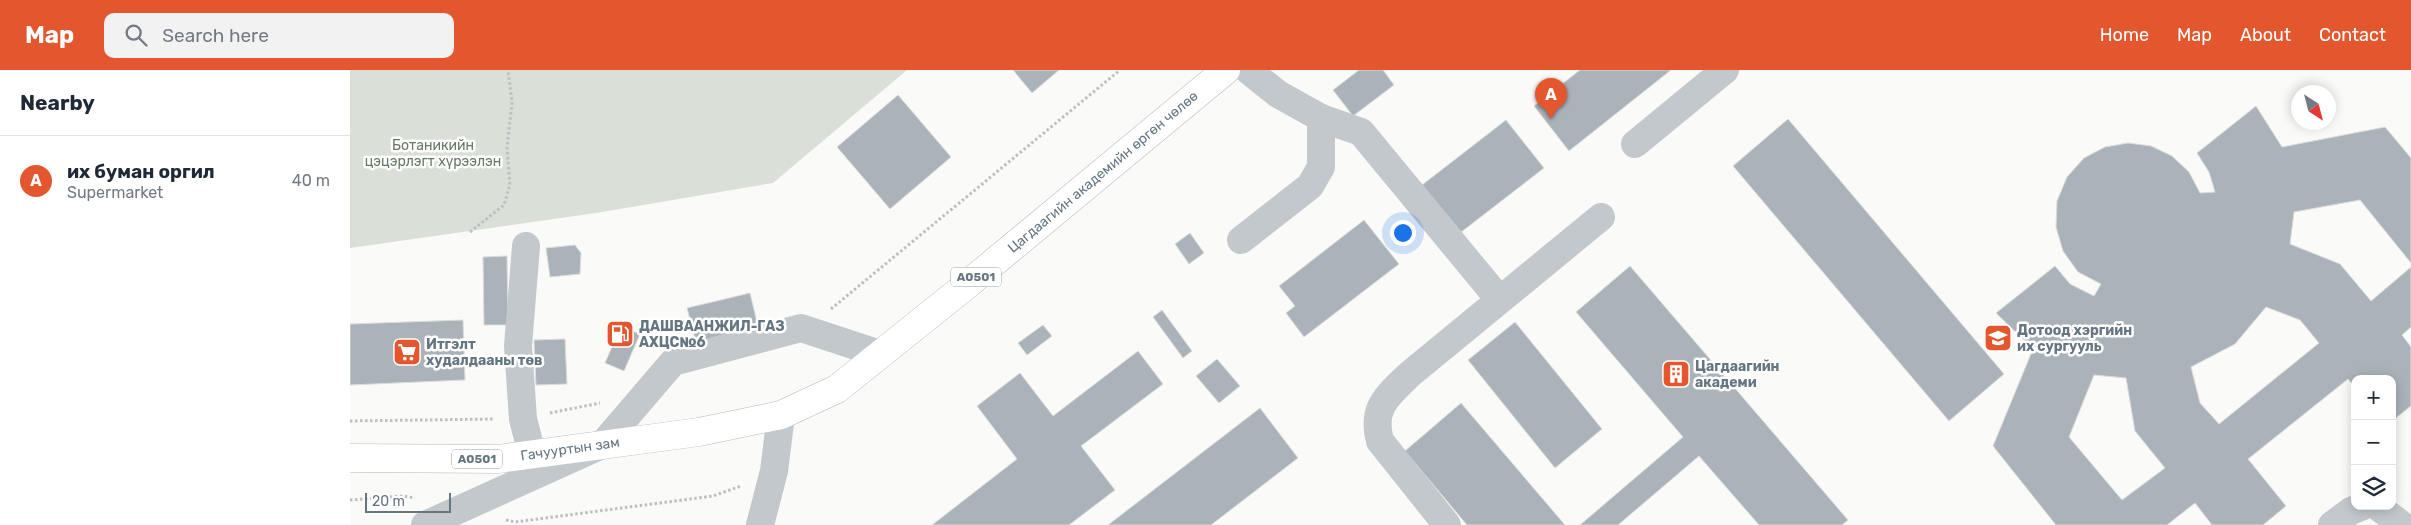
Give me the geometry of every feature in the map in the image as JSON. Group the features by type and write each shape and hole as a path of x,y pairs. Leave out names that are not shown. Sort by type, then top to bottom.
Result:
{"highway":[{"name":"Цагдаагийн академийн өргөн чөлөө","path":"699,432 781,415 836,388 1226,70"},
{"name":"Гачууртын зам","path":"350,458 498,459 699,432"}],"street":[{"path":"1248,70 1278,94 1321,118 1361,132 1500,300"},
{"path":"1635,144 1725,70"},
{"path":"1241,240 1310,186 1320,167 1321,118"},
{"path":"1447,525 1380,441 1377,429 1378,416 1386,397 1500,300 1601,218"},
{"path":"526,246 518,346 523,418 532,454"},
{"path":"425,525 602,445 673,362 801,328 880,354"},
{"path":"760,525 772,475 781,415"},
{"path":"2332,525 2353,510"},
{"path":"2382,510 2402,525"}],"path":[{"path":"470,232 504,205 510,186 507,148 512,102 508,70"},
{"path":"801,328 828,311 1120,70"},
{"path":"350,421 523,418 647,393"},
{"path":"350,500 403,496 515,522 713,496 772,475"}],"green space":[{"name":"Ботаникийн цэцэрлэгт хүрээлэн","path":"350,70 907,70 773,183 596,213 350,248"}],"building":[{"path":"1013,70 1059,70 1032,93"},
{"path":"1359,70 1383,70 1394,85 1353,116 1333,90"},
{"path":"1580,70 1671,70 1569,151 1534,106"},
{"path":"898,95 951,157 890,209 837,147"},
{"path":"2256,106 2282,147 2385,127 2411,158 2411,263 2360,200 2294,212 2290,244 2340,264 2371,301 2411,267 2411,327 2402,335 2411,347 2411,406 2396,418 2396,375 2351,375 2351,383 2348,379 2248,459 2286,506 2263,525 2212,525 2195,503 2167,525 2056,525 1993,446 2033,349 1996,313 2055,266 2070,284 2094,296 2101,284 2078,272 2063,251 2056,227 2057,201 2067,177 2084,158 2105,147 2128,143 2151,146 2172,156 2189,172 2200,193 2215,192 2209,172 2197,153","holes":["2266,307 2300,320 2319,343 2219,424 2200,403 2191,367 2235,344","2094,375 2126,378 2135,431 2165,468 2122,500 2069,437"]},
{"path":"1788,119 2004,374 1949,421 1733,166"},
{"path":"1506,120 1544,168 1460,233 1422,185"},
{"path":"1364,220 1399,264 1304,337 1286,313 1295,306 1279,286"},
{"path":"1190,233 1204,253 1189,264 1175,244"},
{"path":"575,245 581,253 580,274 550,277 546,248"},
{"path":"507,256 508,325 484,325 483,257"},
{"name":"Цагдаагийн академи","path":"1630,266 1848,520 1842,525 1759,525 1699,456 1618,525 1580,525 1683,437 1576,312"},
{"path":"750,293 759,331 697,347 687,308"},
{"path":"1162,310 1192,351 1183,358 1153,317"},
{"name":"Итгэлт худалдааны төв","path":"463,320 465,380 350,385 350,324"},
{"path":"1515,322 1602,429 1555,468 1468,360"},
{"path":"1043,325 1052,336 1027,355 1018,343"},
{"path":"621,326 640,334 624,371 605,363"},
{"path":"565,339 567,384 536,385 534,340"},
{"path":"1138,351 1163,384 1081,446 1115,490 1069,525 932,525 1017,459 977,406 1020,373 1053,416"},
{"path":"1217,359 1240,386 1219,403 1196,376"},
{"path":"1461,403 1565,525 1467,525 1405,451"},
{"path":"1260,408 1298,458 1211,525 1108,525"}],"place":[{"name":"их буман оргил","path":"1551,119"},
{"name":"ДАШВААНЖИЛ-ГАЗ АХЦС№6","path":"620,334"},
{"name":"Дотоод хэргийн их сургууль","path":"1998,338"},
{"name":"Итгэлт худалдааны төв","path":"407,352"},
{"name":"Цагдаагийн академи","path":"1676,374"}]}
